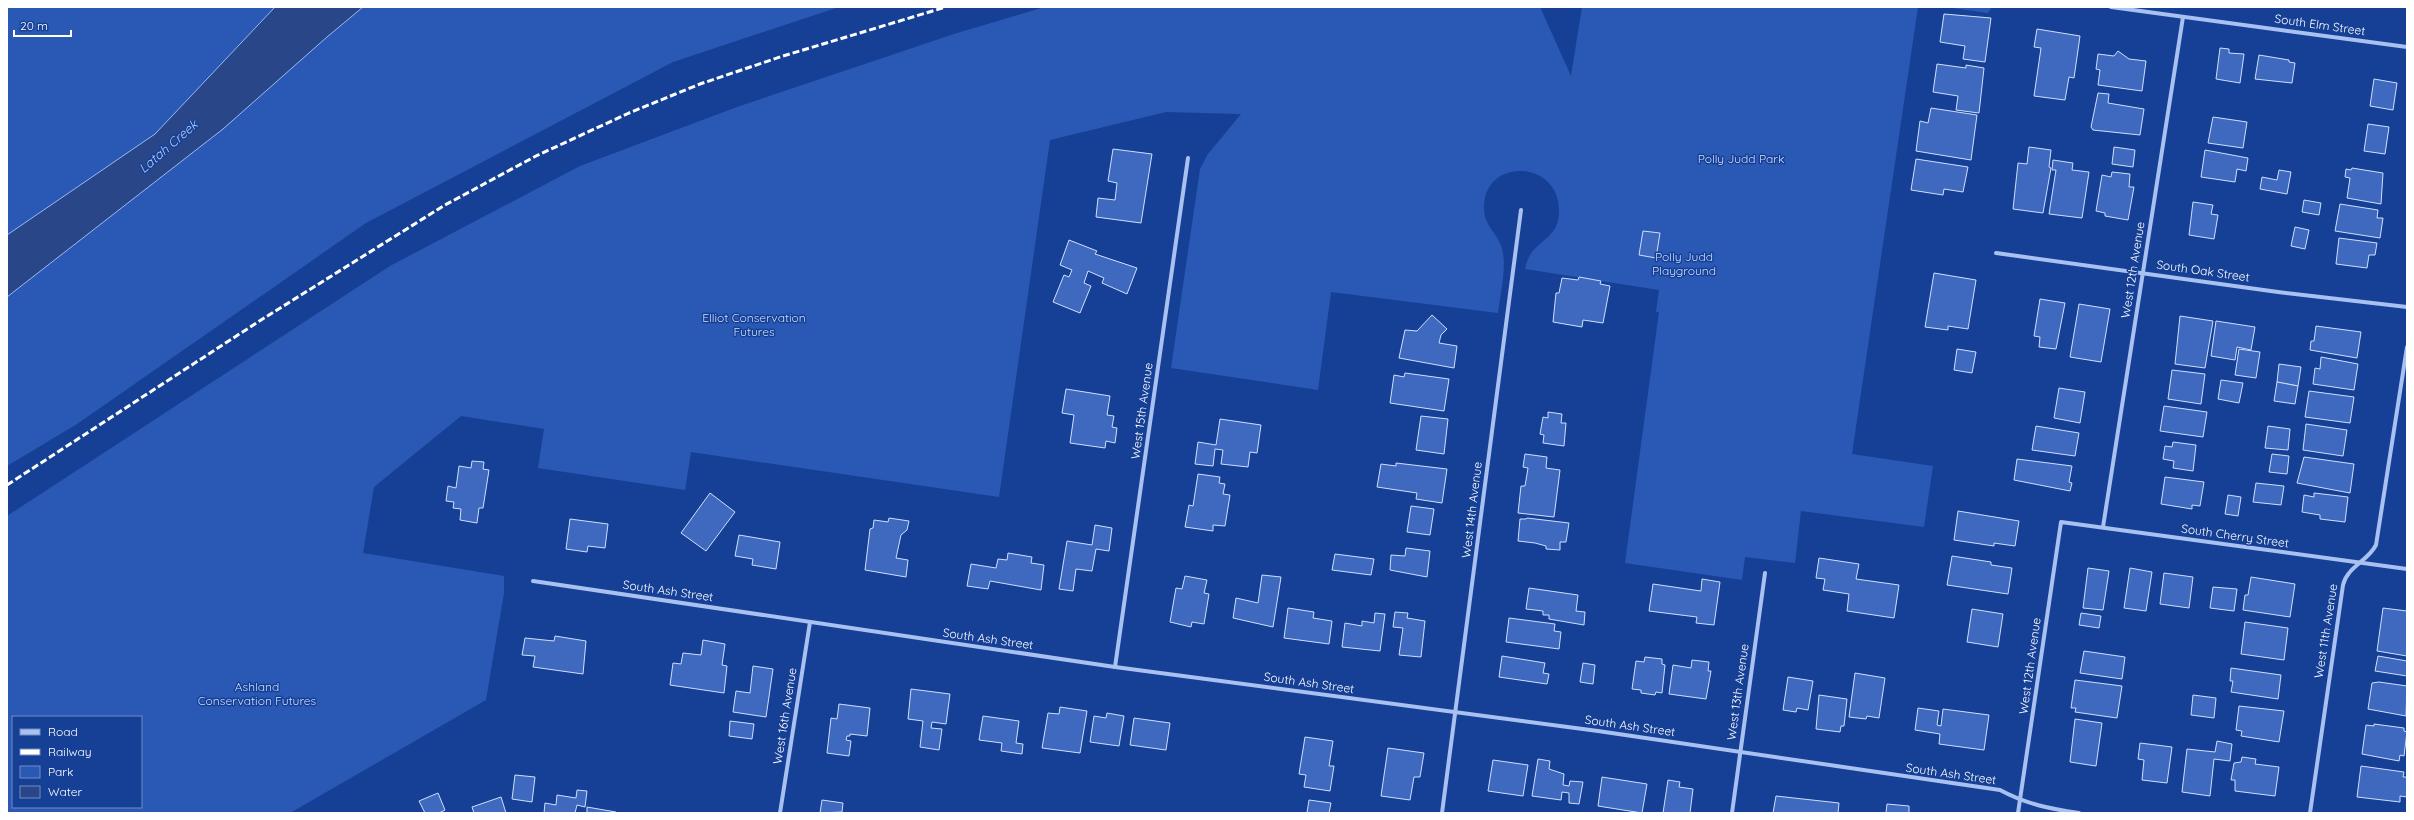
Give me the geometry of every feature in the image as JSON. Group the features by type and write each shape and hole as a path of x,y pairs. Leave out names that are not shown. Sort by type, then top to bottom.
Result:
{"street":[{"name":"South Elm Street","path":"2111,7 2407,47"},
{"name":"West 12th Avenue","path":"2104,527 2182,17"},
{"name":"West 15th Avenue","path":"1115,667 1188,158"},
{"name":"West 14th Avenue","path":"1442,813 1521,210"},
{"name":"South Oak Street","path":"1996,253 2407,307"},
{"name":"West 11th Avenue","path":"2310,813 2343,585 2348,573 2374,550 2378,539 2407,347"},
{"name":"West 12th Avenue","path":"2018,813 2061,522"},
{"name":"South Cherry Street","path":"2061,522 2407,569"},
{"name":"West 13th Avenue","path":"1732,813 1764,573"},
{"name":"South Ash Street","path":"533,581 1115,667 1455,713 2000,790 2020,801 2043,808 2079,813"},
{"name":"West 16th Avenue","path":"780,813 810,622"}],"green space":[{"path":"7,7 275,7 155,134 7,235"},
{"path":"363,7 839,7 673,62 366,223 77,424 7,466 7,297"},
{"path":"1045,7 1540,7 1571,76 1582,7 1918,7 1852,454 1933,466 1924,527 1801,511 1795,563 1745,557 1742,580 1625,563 1659,312 1656,312 1659,290 1525,269 1532,252 1550,235 1554,229 1558,222 1559,212 1556,195 1549,183 1538,175 1525,171 1512,172 1500,176 1491,185 1485,198 1485,216 1487,222 1498,239 1504,260 1498,313 1331,292 1318,390 1171,368 1200,169 1208,154 1241,114 1166,112 1050,140 999,497 691,452 685,490 538,468 544,429 461,416 374,487 363,553 504,576 504,593 486,700 290,813 7,813 7,516 390,266 580,166 737,107 957,33"},
{"path":"1945,7 1992,7 1988,13"}],"water":[{"name":"Latah Creek","path":"275,7 363,7 223,129 7,297 7,235 155,134"}],"building":[{"path":"1944,14 1991,18 1985,62 1963,59 1965,46 1940,42"},
{"path":"2037,29 2080,36 2074,78 2069,77 2065,100 2034,96 2041,48 2034,47"},
{"path":"2220,48 2229,49 2229,53 2244,54 2240,83 2216,79"},
{"path":"2118,51 2129,59 2146,61 2142,91 2098,85 2100,70 2096,69 2098,54 2114,56"},
{"path":"2259,55 2289,60 2289,62 2295,63 2292,83 2255,79"},
{"path":"1937,64 1966,68 1966,65 1984,68 1979,113 1956,110 1958,96 1933,92"},
{"path":"2374,79 2397,83 2393,110 2370,106"},
{"path":"2098,93 2109,94 2108,103 2144,109 2140,135 2093,130 2091,127"},
{"path":"1931,108 1977,115 1971,160 1916,151 1920,121 1928,123"},
{"path":"2213,117 2247,122 2243,148 2208,143"},
{"path":"2368,124 2389,127 2385,154 2364,151"},
{"path":"2029,147 2051,150 2049,167 2051,168 2043,213 2013,209 2018,163 2027,164"},
{"path":"2114,147 2135,150 2133,167 2112,164"},
{"path":"1113,149 1152,154 1141,223 1096,217 1098,198 1115,200 1117,183 1108,181"},
{"path":"2205,150 2248,158 2246,171 2237,169 2235,182 2201,177"},
{"path":"1916,159 1968,167 1963,192 1944,189 1943,195 1911,190"},
{"path":"2053,160 2073,163 2072,170 2089,172 2082,218 2049,214 2056,170 2052,170"},
{"path":"2352,168 2383,173 2381,204 2347,198 2350,178 2345,177 2346,169 2351,170"},
{"path":"2279,170 2291,172 2287,194 2260,189 2262,177 2277,180"},
{"path":"2112,172 2130,174 2129,187 2134,187 2128,220 2105,216 2105,213 2096,211 2102,175 2111,177"},
{"path":"2304,200 2321,203 2319,215 2302,212"},
{"path":"2193,202 2213,205 2211,214 2218,215 2214,239 2189,235"},
{"path":"2340,204 2378,210 2377,218 2383,218 2380,238 2335,231"},
{"path":"2295,227 2309,230 2305,249 2291,246"},
{"path":"1643,231 1660,233 1656,258 1639,255"},
{"path":"2339,238 2377,243 2375,255 2369,255 2367,268 2336,264"},
{"path":"1069,240 1097,251 1095,254 1137,268 1127,294 1102,283 1104,278 1088,271 1084,283 1091,286 1080,313 1053,302 1064,275 1069,277 1072,270 1060,265"},
{"path":"1934,273 1976,280 1968,329 1948,326 1948,330 1925,327"},
{"path":"1579,277 1601,281 1600,284 1610,286 1603,323 1583,320 1582,327 1553,322 1556,293 1559,293 1562,278 1578,280"},
{"path":"2040,299 2065,303 2056,349 2039,347 2040,337 2034,336"},
{"path":"2079,304 2110,309 2101,362 2070,357"},
{"path":"1432,315 1447,329 1441,335 1439,343 1457,346 1454,368 1399,358 1405,330 1417,331"},
{"path":"2180,316 2213,321 2205,368 2175,364"},
{"path":"2216,321 2255,327 2251,350 2237,347 2235,360 2211,356"},
{"path":"2316,326 2361,332 2357,358 2310,350 2311,341 2314,341"},
{"path":"1957,349 1976,352 1972,373 1954,370"},
{"path":"2239,349 2260,352 2256,378 2235,375"},
{"path":"2321,357 2358,364 2354,390 2313,384 2315,368 2320,369"},
{"path":"2279,364 2301,367 2298,386 2277,382"},
{"path":"2172,370 2205,374 2201,404 2168,399"},
{"path":"1405,373 1449,379 1444,411 1390,403 1394,375 1404,377"},
{"path":"2221,380 2243,383 2239,403 2218,399"},
{"path":"2277,382 2298,386 2295,404 2274,401"},
{"path":"2059,388 2085,392 2080,423 2054,418"},
{"path":"1066,389 1110,396 1107,415 1114,416 1112,427 1117,428 1115,443 1106,441 1105,448 1070,443 1074,415 1062,413"},
{"path":"2309,391 2354,397 2350,423 2305,417"},
{"path":"2164,406 2207,412 2203,437 2160,431"},
{"path":"1548,412 1562,414 1561,423 1566,423 1564,446 1543,443 1544,435 1540,434 1543,417 1548,418"},
{"path":"1421,416 1448,419 1444,454 1416,450"},
{"path":"1220,419 1261,425 1257,453 1250,452 1248,467 1221,464 1223,450 1215,449 1213,466 1195,464 1198,442 1216,445"},
{"path":"2306,424 2347,430 2343,456 2303,450"},
{"path":"2036,426 2079,433 2075,456 2032,450"},
{"path":"2268,426 2290,429 2288,450 2265,448"},
{"path":"2173,442 2196,445 2193,471 2173,468 2174,461 2163,459 2165,446 2172,447"},
{"path":"1525,454 1547,457 1546,468 1560,470 1554,517 1518,513 1521,486 1525,486 1528,468 1523,467"},
{"path":"2272,454 2289,456 2287,474 2269,472"},
{"path":"2304,457 2354,464 2350,493 2297,483"},
{"path":"2017,459 2072,466 2069,482 2072,483 2070,491 2014,480"},
{"path":"472,461 484,462 483,469 489,470 483,508 479,508 477,523 460,520 461,509 453,508 454,502 446,501 448,486 456,488 459,466 471,468"},
{"path":"1396,463 1447,469 1442,503 1416,499 1417,493 1377,487 1381,464 1396,466"},
{"path":"1198,474 1220,477 1219,483 1225,484 1223,494 1230,495 1225,526 1213,525 1213,531 1185,527 1189,505 1193,506"},
{"path":"2165,477 2204,482 2200,506 2192,505 2192,509 2161,504"},
{"path":"2256,483 2284,486 2281,505 2253,502"},
{"path":"710,493 735,512 706,551 681,533"},
{"path":"2314,493 2348,497 2345,522 2320,519 2320,515 2302,512 2304,495 2314,497"},
{"path":"2228,495 2241,497 2238,516 2225,514"},
{"path":"1411,506 1434,509 1430,535 1407,532"},
{"path":"1958,511 2019,521 2015,546 1994,543 1994,546 1954,540"},
{"path":"889,518 909,521 907,530 901,535 896,558 908,560 906,577 865,570 870,529 873,528 874,520 888,522"},
{"path":"1527,518 1569,523 1566,542 1560,542 1560,550 1546,549 1546,546 1518,541 1520,519"},
{"path":"570,519 608,524 605,548 588,546 587,552 566,549"},
{"path":"1095,525 1112,528 1109,551 1096,549 1092,571 1076,569 1073,591 1059,589 1067,541 1092,545"},
{"path":"739,535 780,542 776,569 752,565 753,559 735,556"},
{"path":"1406,548 1430,551 1427,577 1390,570 1391,555 1405,556"},
{"path":"1008,553 1032,557 1031,563 1044,565 1041,590 990,581 988,589 967,586 971,564 996,568 998,559 1007,560"},
{"path":"1335,554 1374,559 1371,575 1332,570"},
{"path":"1952,556 1991,562 1991,565 2012,568 2008,594 1947,585"},
{"path":"1819,558 1859,564 1856,579 1899,585 1894,618 1847,611 1849,594 1823,590 1825,579 1816,578"},
{"path":"2088,568 2109,571 2103,610 2083,608"},
{"path":"2130,568 2152,572 2146,611 2124,608"},
{"path":"2164,573 2193,577 2189,608 2160,604"},
{"path":"1262,575 1281,577 1273,627 1233,618 1236,598 1258,603"},
{"path":"1185,576 1207,580 1204,593 1209,594 1204,624 1192,622 1191,627 1170,622 1176,588 1182,589"},
{"path":"2251,577 2295,584 2290,617 2243,610 2245,595 2248,595"},
{"path":"1702,579 1720,582 1714,625 1696,623 1697,617 1649,611 1653,584 1701,591"},
{"path":"2213,587 2237,589 2234,611 2210,608"},
{"path":"1529,588 1578,595 1576,611 1585,612 1584,625 1549,619 1549,615 1543,615 1543,611 1526,609"},
{"path":"1288,608 1314,612 1313,618 1332,621 1329,644 1284,638"},
{"path":"2383,608 2407,611 2407,656 2377,651"},
{"path":"1972,609 2003,614 1998,647 1967,642"},
{"path":"1395,612 1408,613 1407,618 1425,621 1421,657 1399,655 1403,628 1393,627"},
{"path":"1375,613 1385,614 1380,651 1342,647 1345,623 1362,626 1362,621 1374,623"},
{"path":"2081,613 2101,616 2099,628 2079,625"},
{"path":"1509,618 1555,624 1554,631 1561,632 1559,649 1506,642"},
{"path":"2245,622 2288,628 2284,660 2241,654"},
{"path":"555,636 586,641 583,674 533,667 535,656 522,655 525,638 554,641"},
{"path":"703,640 725,644 722,665 727,666 724,693 670,685 673,663 681,664 683,653 701,655"},
{"path":"2084,651 2125,657 2122,679 2080,673"},
{"path":"1502,656 1545,663 1543,673 1549,674 1547,684 1499,677"},
{"path":"2378,656 2407,661 2407,676 2375,671"},
{"path":"1645,657 1662,659 1662,664 1665,665 1662,693 1656,692 1655,695 1641,693 1641,690 1632,689 1636,661 1644,662"},
{"path":"1692,660 1709,662 1708,671 1711,671 1706,699 1669,694 1673,665 1691,668"},
{"path":"1583,663 1595,665 1593,684 1580,682"},
{"path":"753,666 773,669 766,717 733,712 736,691 750,693"},
{"path":"2231,668 2281,675 2278,699 2231,692 2233,681 2230,681"},
{"path":"1855,673 1885,678 1879,718 1867,716 1866,719 1849,717"},
{"path":"1788,677 1813,681 1808,710 1797,708 1796,712 1783,710"},
{"path":"2075,680 2122,686 2117,718 2075,712 2076,708 2071,708"},
{"path":"2379,682 2407,686 2406,716 2368,709 2372,683"},
{"path":"911,689 950,694 946,724 932,722 931,728 942,729 939,750 920,747 923,721 908,719"},
{"path":"1819,695 1847,699 1844,726 1841,726 1840,732 1816,729"},
{"path":"2193,695 2216,698 2214,718 2191,715"},
{"path":"839,704 870,708 867,736 850,734 850,736 847,736 846,740 851,741 849,756 827,753 831,718 837,719"},
{"path":"2239,706 2284,711 2279,742 2241,736 2242,731 2236,730"},
{"path":"1060,707 1087,711 1080,753 1042,748 1048,713 1059,714"},
{"path":"1918,708 1939,711 1937,725 1941,726 1943,709 1989,715 1984,750 1939,744 1940,734 1915,730"},
{"path":"1107,713 1124,716 1119,746 1090,742 1094,716 1106,718"},
{"path":"983,716 1019,721 1016,743 1023,744 1022,754 1001,751 1002,743 979,740"},
{"path":"1134,718 1170,723 1166,750 1130,745"},
{"path":"2075,719 2102,723 2096,766 2070,762"},
{"path":"730,721 754,724 752,739 729,736"},
{"path":"2374,724 2404,728 2404,731 2407,732 2404,756 2400,755 2399,761 2362,754 2366,725 2374,726"},
{"path":"1305,737 1333,741 1329,766 1334,766 1330,791 1304,787 1306,775 1299,774"},
{"path":"2217,741 2232,744 2230,761 2214,759 2210,796 2182,792 2187,749 2215,752"},
{"path":"2140,743 2172,747 2167,783 2142,780 2144,760 2138,759"},
{"path":"1388,748 1424,753 1420,777 1414,777 1410,800 1381,796"},
{"path":"2242,757 2256,759 2255,764 2279,767 2275,796 2235,791 2235,780 2231,780 2234,763 2241,762"},
{"path":"1538,759 1550,761 1549,769 1564,774 1563,785 1569,786 1570,781 1583,782 1579,804 1569,803 1569,793 1562,792 1561,800 1532,796"},
{"path":"1493,760 1528,765 1523,796 1488,791"},
{"path":"2361,766 2404,772 2403,777 2407,777 2407,797 2400,796 2400,802 2357,797"},
{"path":"515,775 535,777 532,802 512,799"},
{"path":"1602,777 1647,784 1642,813 1598,806"},
{"path":"1668,780 1680,782 1679,787 1693,789 1690,813 1663,813"},
{"path":"577,790 587,791 585,807 577,805 575,813 544,813 545,803 556,805 557,795 576,798"},
{"path":"438,793 445,810 439,813 425,813 419,801"},
{"path":"1776,796 1839,803 1838,813 1773,813"},
{"path":"501,797 506,813 474,813 472,807"},
{"path":"822,800 843,803 842,812 820,813"},
{"path":"1309,800 1331,803 1329,813 1307,813"},
{"path":"1887,804 1909,806 1909,813 1886,813"},
{"path":"587,807 616,812 616,813 587,813"}],"railway":[{"path":"7,485 261,320 445,205 536,156 629,113 700,84 783,56 946,7"}],"park label":[{"name":"Polly Judd Park","path":"1741,159"},
{"name":"Polly Judd Playground","path":"1684,264"},
{"name":"Elliot Conservation Futures","path":"754,325"},
{"name":"Ashland Conservation Futures","path":"257,694"}]}
